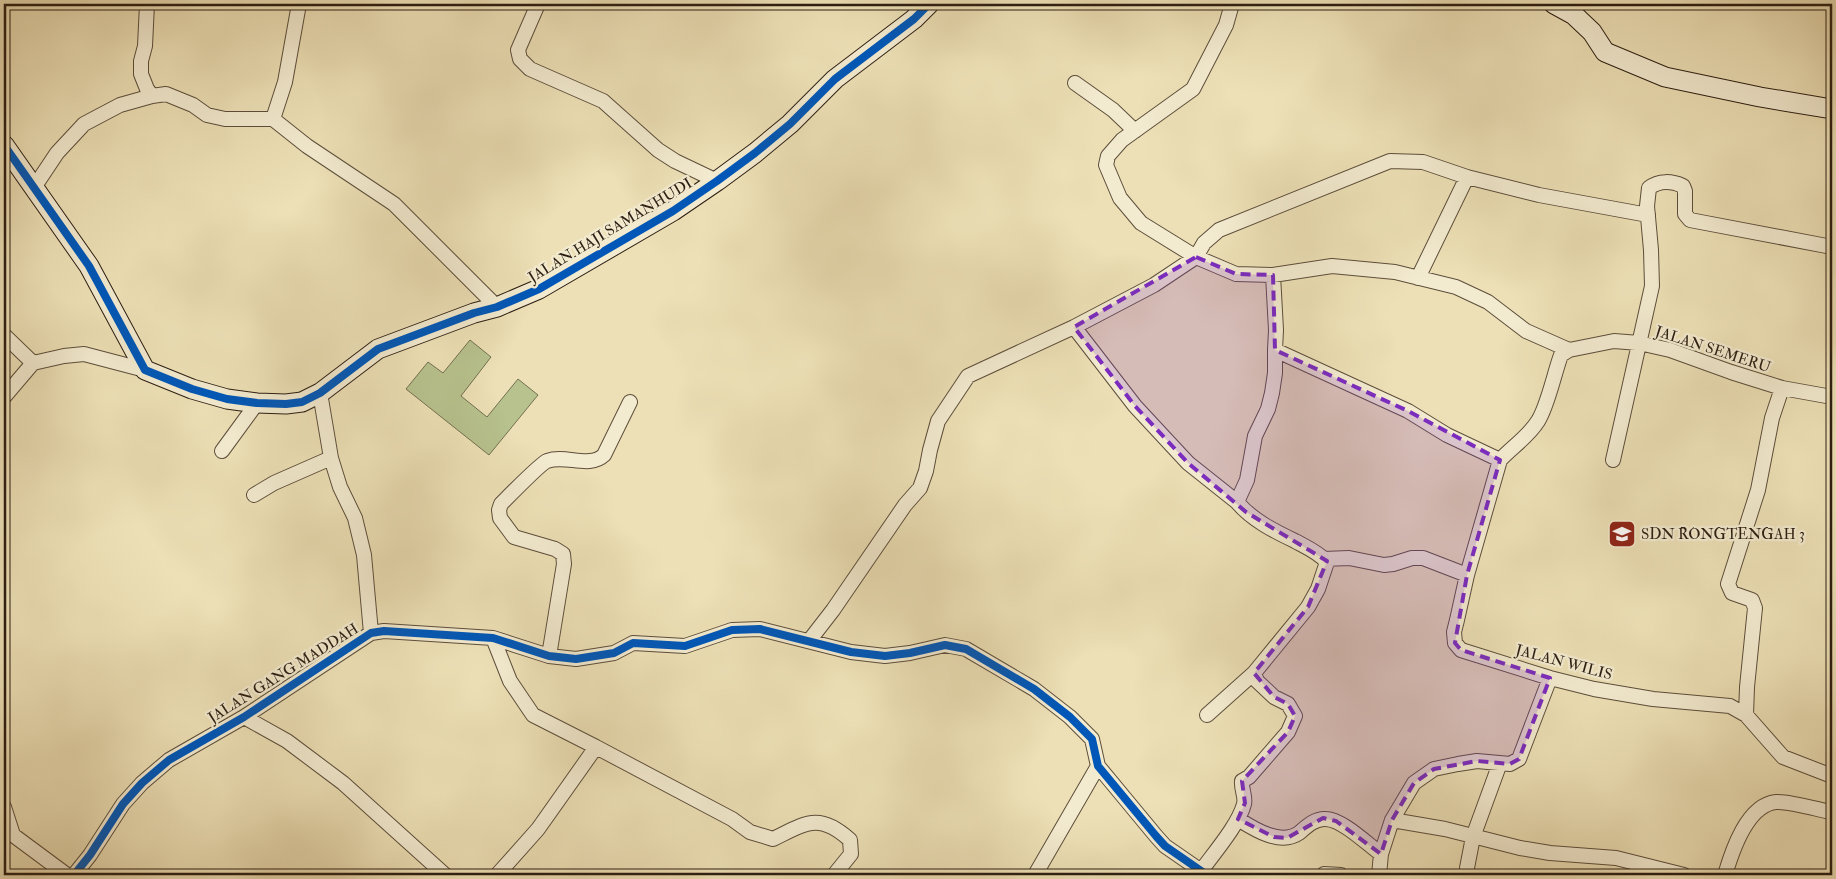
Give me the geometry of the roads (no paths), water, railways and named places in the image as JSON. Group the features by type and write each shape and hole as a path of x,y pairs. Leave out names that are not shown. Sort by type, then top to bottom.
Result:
{"street":[{"path":"147,4 140,74 147,90 152,96"},
{"path":"273,119 285,82 299,4"},
{"path":"538,4 518,50 520,59 530,69 603,101 658,150 675,161 717,181"},
{"name":"JALAN HAJI SAMANHUDI","path":"145,370 201,392 227,399 256,403 286,404 302,402 320,393 378,349 474,313 497,307 539,289 673,211 755,153 790,124 834,79 914,19 929,4"},
{"path":"1232,4 1226,25 1193,89 1122,140 1108,156 1106,165 1120,198 1142,223 1196,257 1219,269 1236,274 1273,274 1332,266 1395,272 1456,287 1488,302 1526,331 1568,350"},
{"path":"1554,4 1574,15 1592,32 1605,52 1665,77 1760,97 1832,109"},
{"path":"1075,83 1113,110 1135,132"},
{"path":"34,188 57,153 84,124 120,105 166,94 193,104 207,115 225,119 273,119 307,146 394,204 497,307"},
{"path":"4,145 89,266 145,370"},
{"path":"809,640 834,610 905,505 920,488 926,472 938,420 968,376 1074,327 1154,284 1196,257 1204,242 1219,230 1390,161 1423,162 1539,195 1648,215"},
{"path":"1418,278 1467,176"},
{"path":"1613,460 1652,286 1648,188 1659,182 1683,186 1685,191 1685,214 1690,220 1832,247"},
{"path":"1238,502 1247,480 1255,436 1268,409 1272,393 1275,373 1276,330 1273,274"},
{"path":"1074,327 1135,406 1188,463 1238,502 1246,512 1261,523 1311,549 1327,562 1318,589 1308,606 1254,673 1207,715"},
{"path":"4,335 33,363"},
{"name":"JALAN SEMERU","path":"1568,350 1614,341 1640,343 1670,350 1782,388 1832,397"},
{"path":"1275,350 1408,412 1446,435 1500,460 1512,447 1529,434 1539,420 1561,355 1568,350"},
{"path":"4,397 33,363 64,356 84,354 145,370"},
{"path":"1746,715 1755,608 1752,600 1732,594 1728,584 1758,490 1772,418 1782,388"},
{"path":"320,393 331,458 340,487 355,518 364,555 371,633"},
{"path":"549,656 564,564 563,554 555,549 514,536 500,518 499,510 501,504 545,462 557,458 591,462 599,460 604,455 630,402"},
{"path":"222,451 256,403"},
{"path":"254,495 274,483 331,458"},
{"name":"JALAN WILIS","path":"1500,460 1467,574 1454,632 1455,643 1461,650 1550,678 1621,694 1730,706 1746,715 1783,757 1832,776"},
{"path":"1324,559 1349,558 1384,565 1423,558 1467,574"},
{"name":"JALAN GANG MADDAH","path":"74,875 90,855 123,804 142,783 169,760 244,717 371,633 400,631 493,638 549,656 576,659 614,653 633,644 685,646 732,630 760,629 851,652 885,656 910,653 945,645 966,650 1034,689 1070,717 1092,739 1098,766 1165,846 1204,873"},
{"path":"493,638 510,681 533,715 732,819 750,832 773,839 806,824 821,822 838,829 850,840 851,854 834,875"},
{"path":"1204,873 1238,819 1245,803 1241,790 1242,781 1249,777 1288,732 1295,716 1288,704 1274,697 1257,681 1254,673"},
{"path":"1379,875 1381,854 1392,820 1414,784 1434,769 1477,762 1510,764 1519,759 1550,678"},
{"path":"244,717 286,741 344,783 445,875"},
{"path":"497,875 538,830 596,747"},
{"path":"1467,868 1473,837 1500,763"},
{"path":"1035,875 1098,766"},
{"path":"1725,875 1743,829 1754,813 1764,805 1778,802 1830,812 1832,810"},
{"path":"4,807 8,837 67,875"},
{"path":"1238,819 1252,828 1274,836 1287,838 1323,818 1336,821 1381,854"},
{"path":"1392,820 1445,829 1473,837 1550,853 1616,858 1684,875"},
{"path":"1324,874 1342,875"}],"place":[{"name":"SDN RONGTENGAH 3","path":"1622,534"}]}
